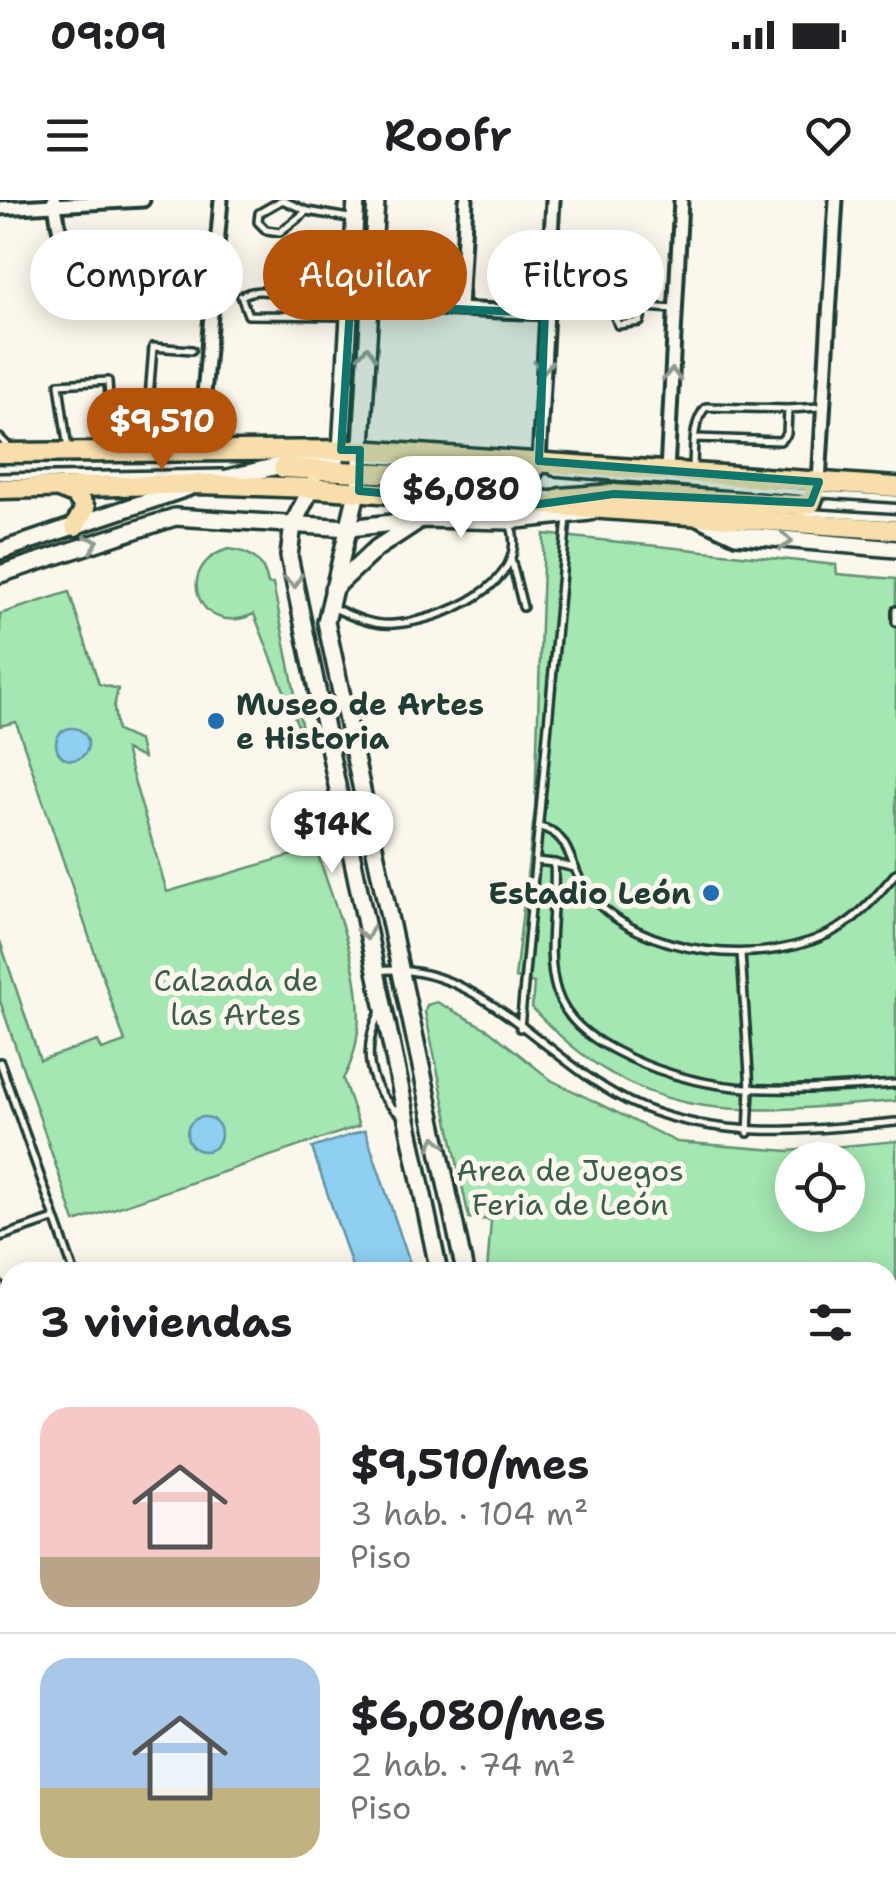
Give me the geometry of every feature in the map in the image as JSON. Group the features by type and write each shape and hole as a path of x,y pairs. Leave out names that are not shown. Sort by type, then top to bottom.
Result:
{"main road":[{"path":"5,456 199,452 341,468 525,506 896,530"},
{"path":"283,468 538,466 693,474 818,488 896,487"},
{"path":"0,488 200,484 341,468"},
{"path":"56,487 76,495 85,508 76,526"},
{"path":"525,506 569,496 614,494 799,505 811,502 818,488"}],"street":[{"path":"0,208 143,200"},
{"path":"199,452 221,200"},
{"path":"355,230 356,200"},
{"path":"375,230 376,200"},
{"path":"464,230 466,200"},
{"path":"550,230 552,200"},
{"path":"666,472 681,200"},
{"path":"818,488 836,200"},
{"path":"55,202 60,230"},
{"path":"348,320 341,468 350,528 326,622 334,677 462,1262"},
{"path":"367,320 341,468 292,524 289,556 437,1262"},
{"path":"538,466 545,320"},
{"path":"0,550 200,484 283,468"},
{"path":"0,574 176,517 350,528 425,518 508,521 568,517 606,509"},
{"path":"693,516 736,535 896,549"},
{"path":"331,598 377,548 425,518"}],"lane":[{"path":"307,211 280,232 266,230 258,222 259,213 282,200 307,211 355,218"},
{"path":"621,278 640,278 644,307 637,324 615,321 613,296 621,278"},
{"path":"249,292 287,296 296,303 300,314 248,315 241,296 249,292"},
{"path":"664,308 676,309"},
{"path":"145,452 153,347 192,350"},
{"path":"68,452 60,384 108,382 113,452"},
{"path":"693,474 700,412 706,407 824,407"},
{"path":"695,438 780,441 787,434 788,409"},
{"path":"0,438 5,456 341,468 569,496 896,518"},
{"path":"538,466 818,488 896,499"},
{"path":"0,476 261,473 341,468"},
{"path":"520,1028 568,517"},
{"path":"508,521 514,534 511,556 523,607"},
{"path":"331,598 382,624 428,618 477,596 492,584 511,556"},
{"path":"896,610 896,622"},
{"path":"540,828 555,830 564,840 587,892 638,932 694,949 741,953 817,937 840,927 896,873"},
{"path":"536,860 574,868"},
{"path":"554,863 553,974 566,1010 588,1036 672,1078 750,1089 896,1084"},
{"path":"741,953 750,1089 748,1133"},
{"path":"374,971 398,968 456,985 483,998 570,1067 638,1106 674,1120 748,1133 896,1122"},
{"path":"382,1007 373,1025 367,1056 388,1105 407,1120"},
{"path":"0,1062 70,1262"},
{"path":"0,1237 55,1219"}],"highlighted area":[{"path":"354,244 373,244 370,305 545,313 539,461 819,482 811,503 799,505 614,494 525,506 359,491 360,450 341,450"}],"green space":[{"name":"Estadio León","path":"544,534 836,565 837,574 896,579 896,1101 744,1109 699,1105 657,1095 615,1076 574,1048 532,1008 534,983 515,978 535,808"},
{"path":"229,549 256,559 268,584 273,584 305,744 254,614 234,619 218,617 206,609 199,597 201,569 211,557"},
{"name":"Calzada de las Artes","path":"69,592 99,684 118,689 114,707 117,731 139,741 143,758 125,750 167,892 316,848 352,964 359,1023 354,1052 343,1079 359,1126 75,1222 0,1001 0,941 40,1060 98,1041 102,1050 125,1042 16,722 0,726 0,614"},
{"name":"Area de Juegos Feria de León","path":"437,1002 489,1030 551,1080 677,1142 775,1150 775,1232 865,1232 865,1144 896,1141 896,1262 488,1262 491,1220 469,1218 425,1012 427,1005"}],"water":[{"path":"72,728 83,733 88,744 83,755 72,760 61,755 56,744 61,733"},
{"path":"204,1117 216,1122 221,1134 216,1146 204,1151 192,1146 187,1134 192,1122"},
{"path":"365,1130 410,1262 351,1262 312,1148"}],"place":[{"name":"Museo de Artes e Historia","path":"216,721"},
{"name":"Estadio León","path":"711,893"}]}
